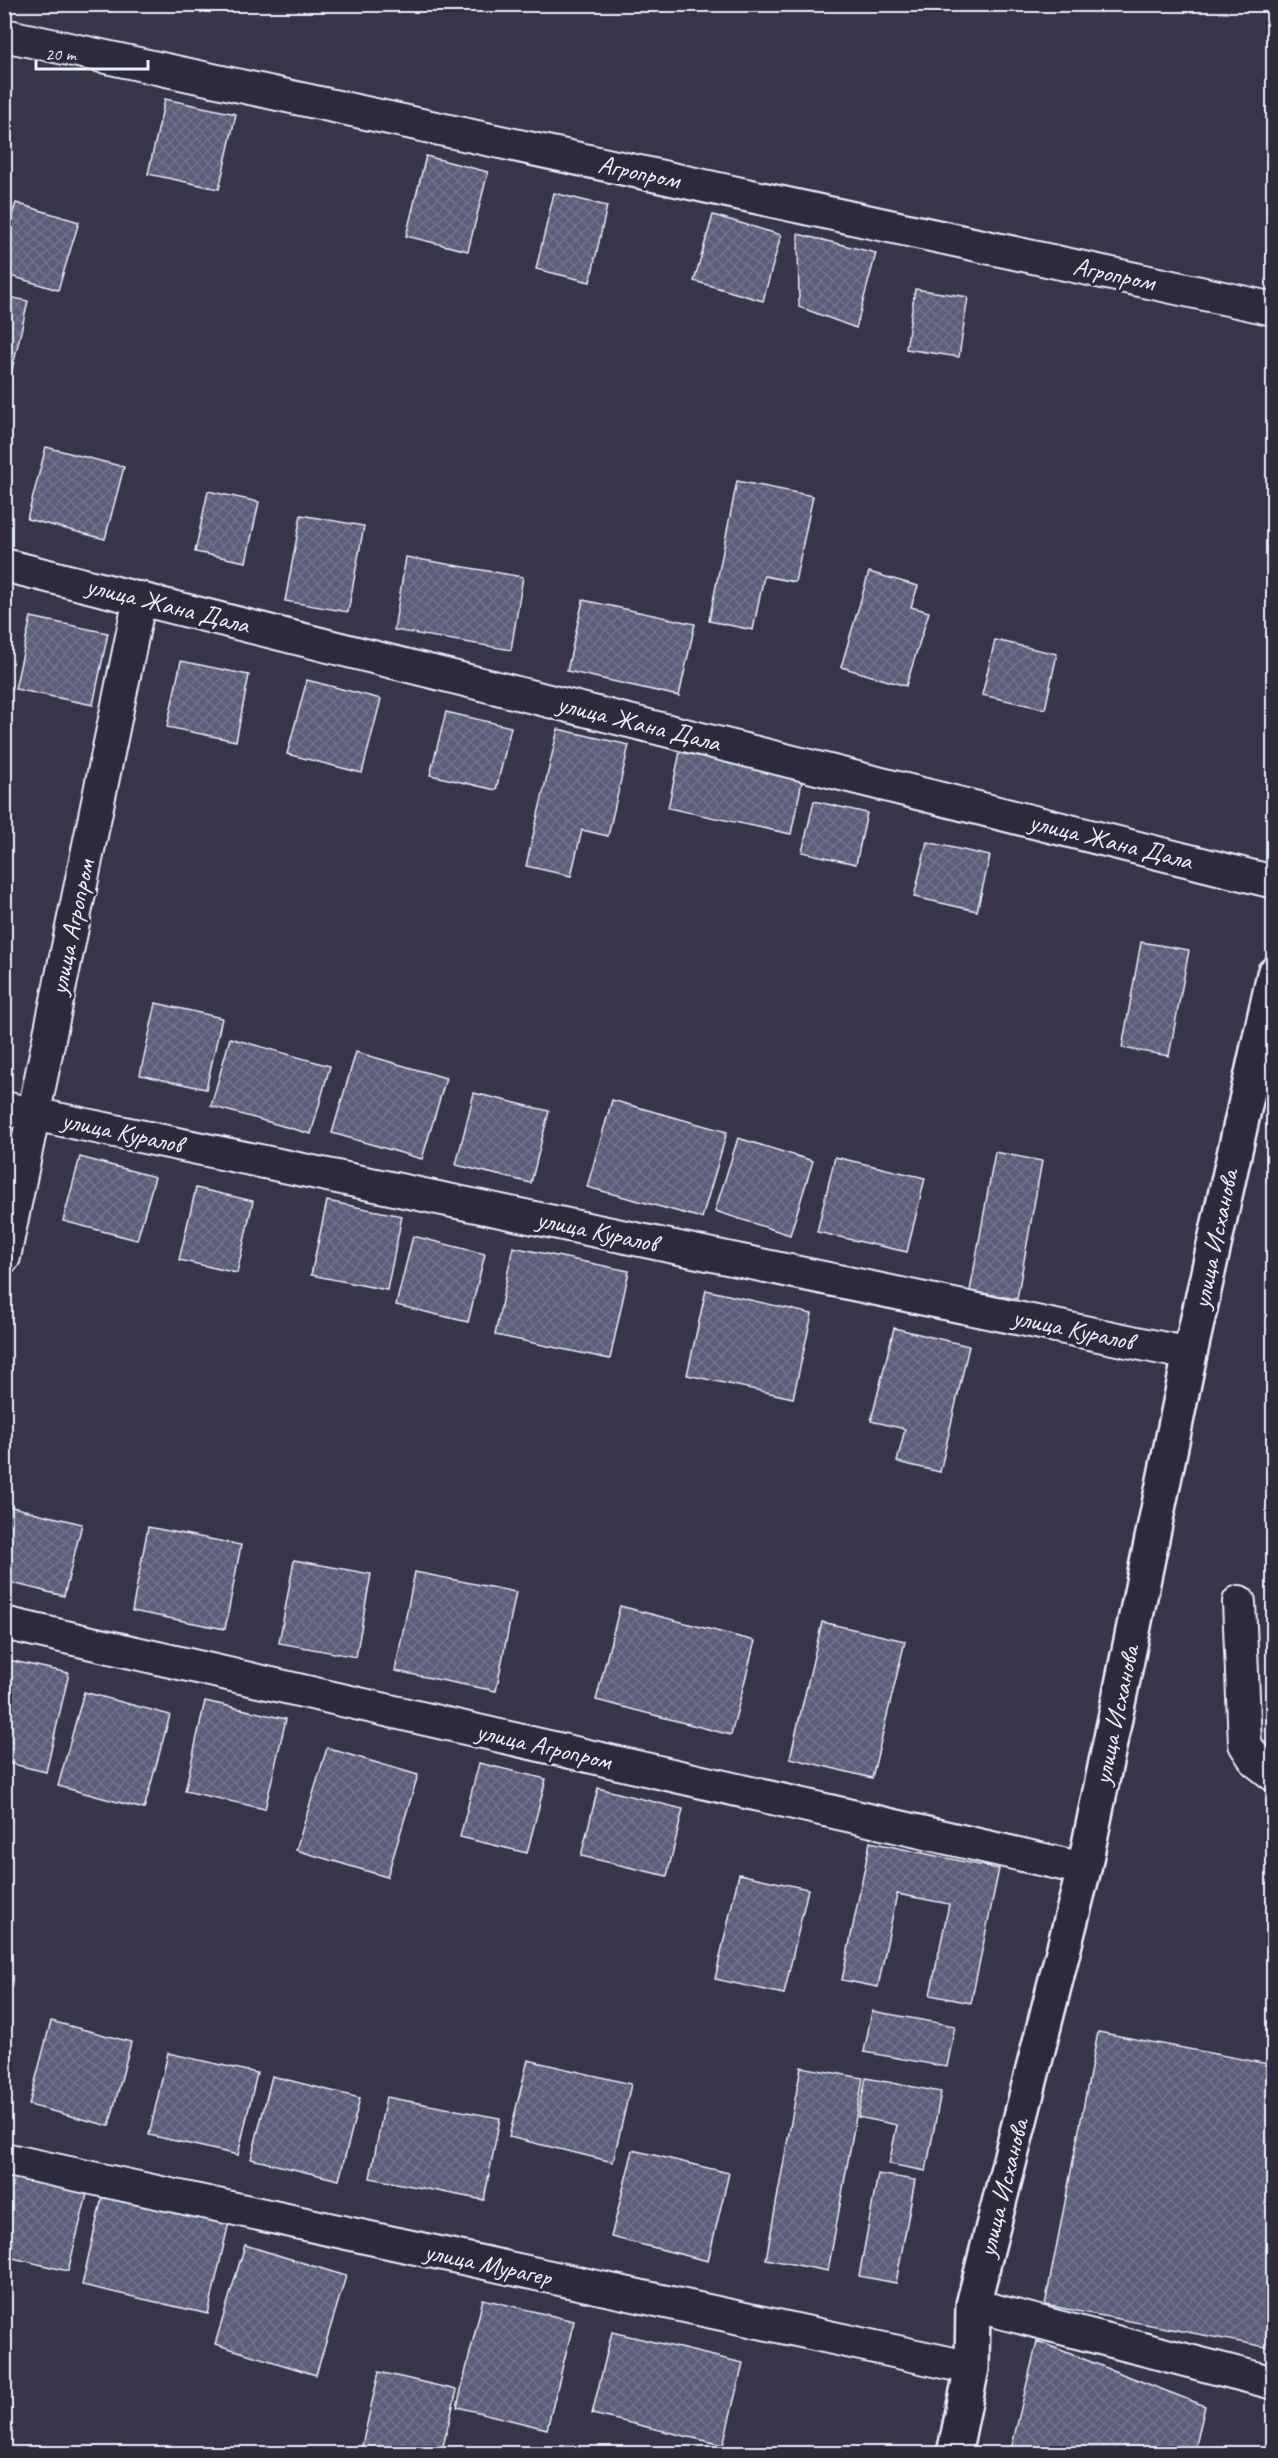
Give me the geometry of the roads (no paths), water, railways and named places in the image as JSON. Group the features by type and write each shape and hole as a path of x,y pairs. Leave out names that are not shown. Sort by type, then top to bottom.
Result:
{"main road":[{"name":"улица Исханова","path":"954,2454 972,2368 973,2305 1084,1869 1190,1354 1274,974"}],"street":[{"name":"Агропром","path":"4,35 1274,309"},
{"name":"улица Жана Дала","path":"4,565 1274,882"},
{"name":"улица Агропром","path":"4,1257 19,1111 140,598"},
{"name":"улица Куралов","path":"19,1111 1190,1354"},
{"path":"1239,1602 1245,1744 1256,1761 1274,1775"},
{"name":"улица Агропром","path":"4,1623 1084,1869"},
{"name":"улица Мурагер","path":"4,2159 972,2368"},
{"path":"973,2305 1274,2383"}]}
